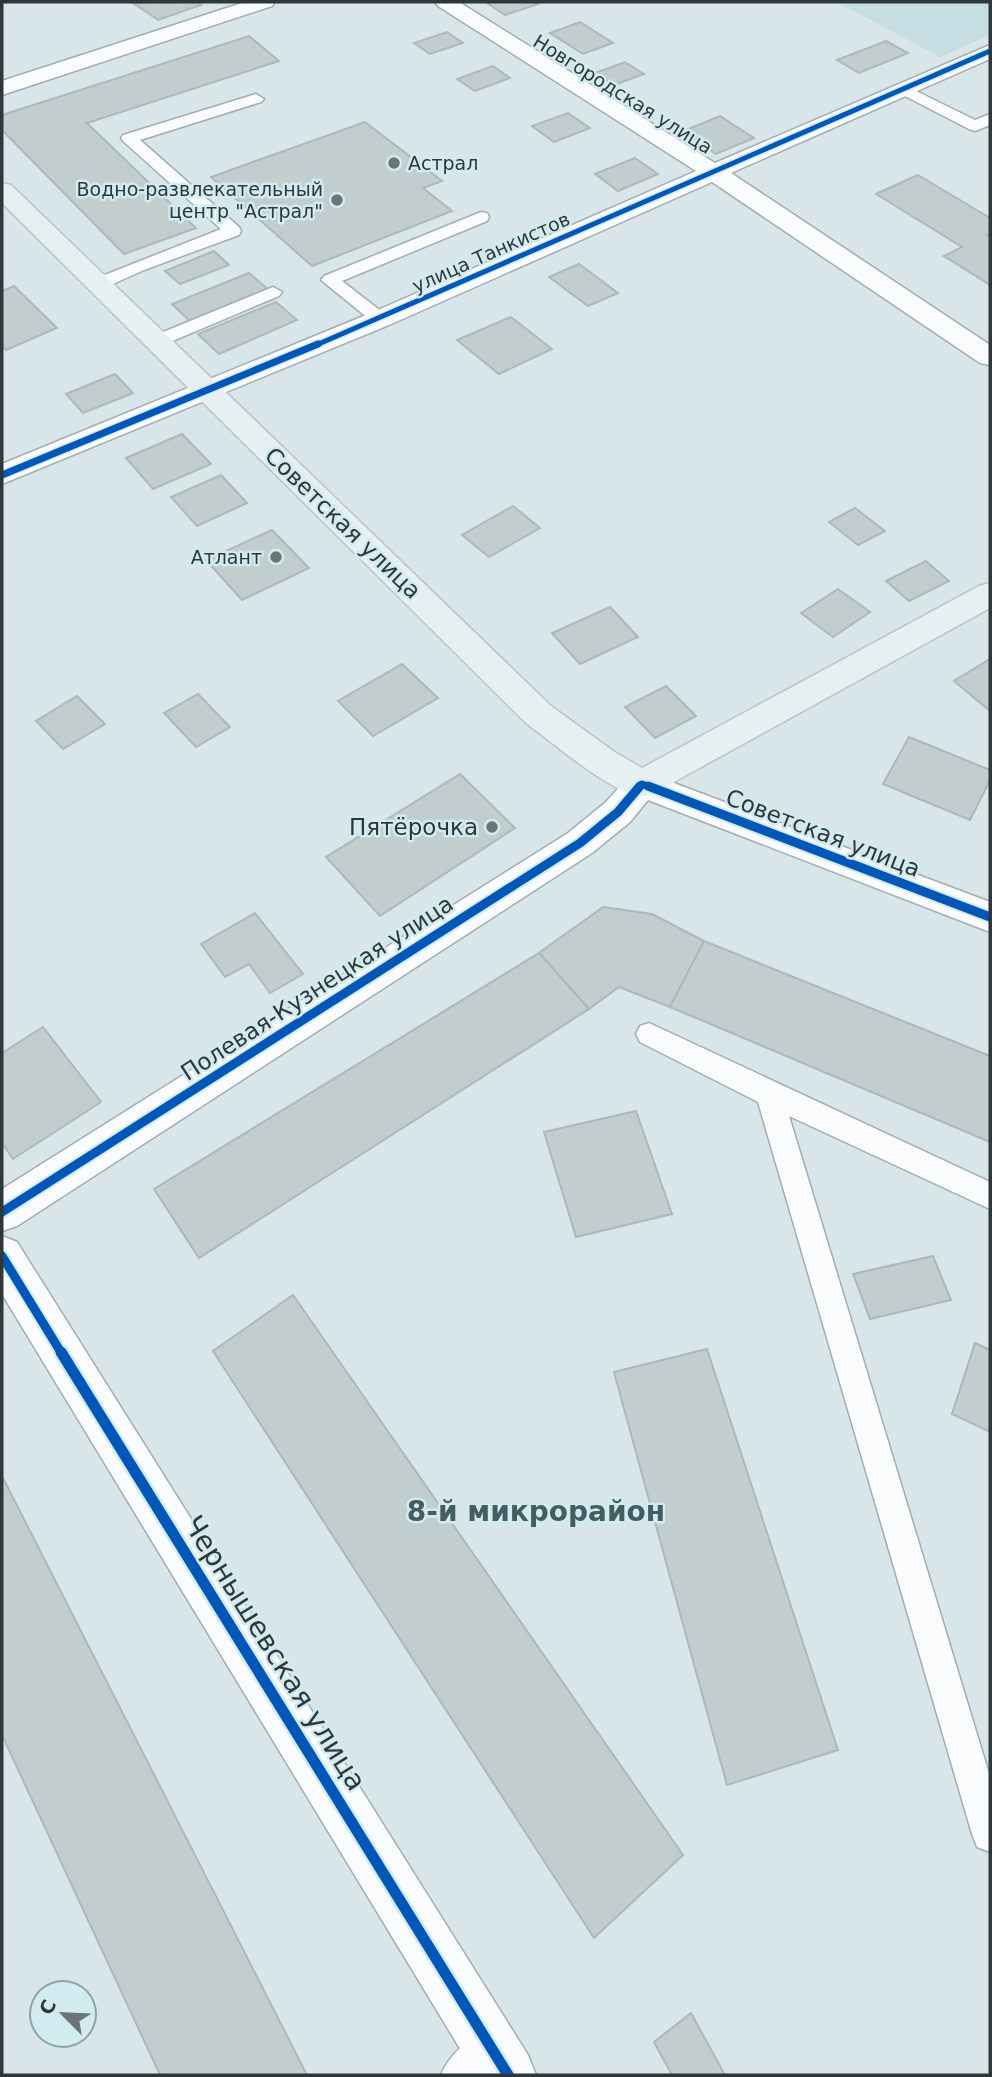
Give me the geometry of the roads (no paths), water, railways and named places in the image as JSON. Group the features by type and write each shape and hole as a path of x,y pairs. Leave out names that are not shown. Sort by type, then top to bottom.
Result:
{"main road":[{"name":"Советская улица","path":"2,190 539,715 604,762 642,785"},
{"path":"642,785 990,594"}],"street":[{"path":"2,88 265,2"},
{"name":"Новгородская улица","path":"445,2 715,173 990,357"},
{"name":"улица Танкистов","path":"2,475 380,319 990,51"},
{"name":"Советская улица","path":"642,785 990,917"},
{"name":"Полевая-Кузнецкая улица","path":"2,1212 580,843 618,812 642,785"},
{"name":"Чернышевская улица","path":"2,1256 487,2065"}],"lane":[{"path":"904,90 983,122 990,134"},
{"path":"98,284 138,266 233,232 130,138 256,99"},
{"path":"380,319 330,280 481,216"},
{"path":"157,341 273,292"},
{"path":"649,1034 769,1094 990,1196"},
{"path":"769,1094 990,1833"}],"place":[{"name":"Астрал","path":"394,163"},
{"name":"Водно-развлекательный центр \"Астрал\"","path":"337,200"},
{"name":"Атлант","path":"276,557"},
{"name":"Пятёрочка","path":"492,827"}],"district":[{"name":"8-й микрорайон","path":"536,1511"}]}
